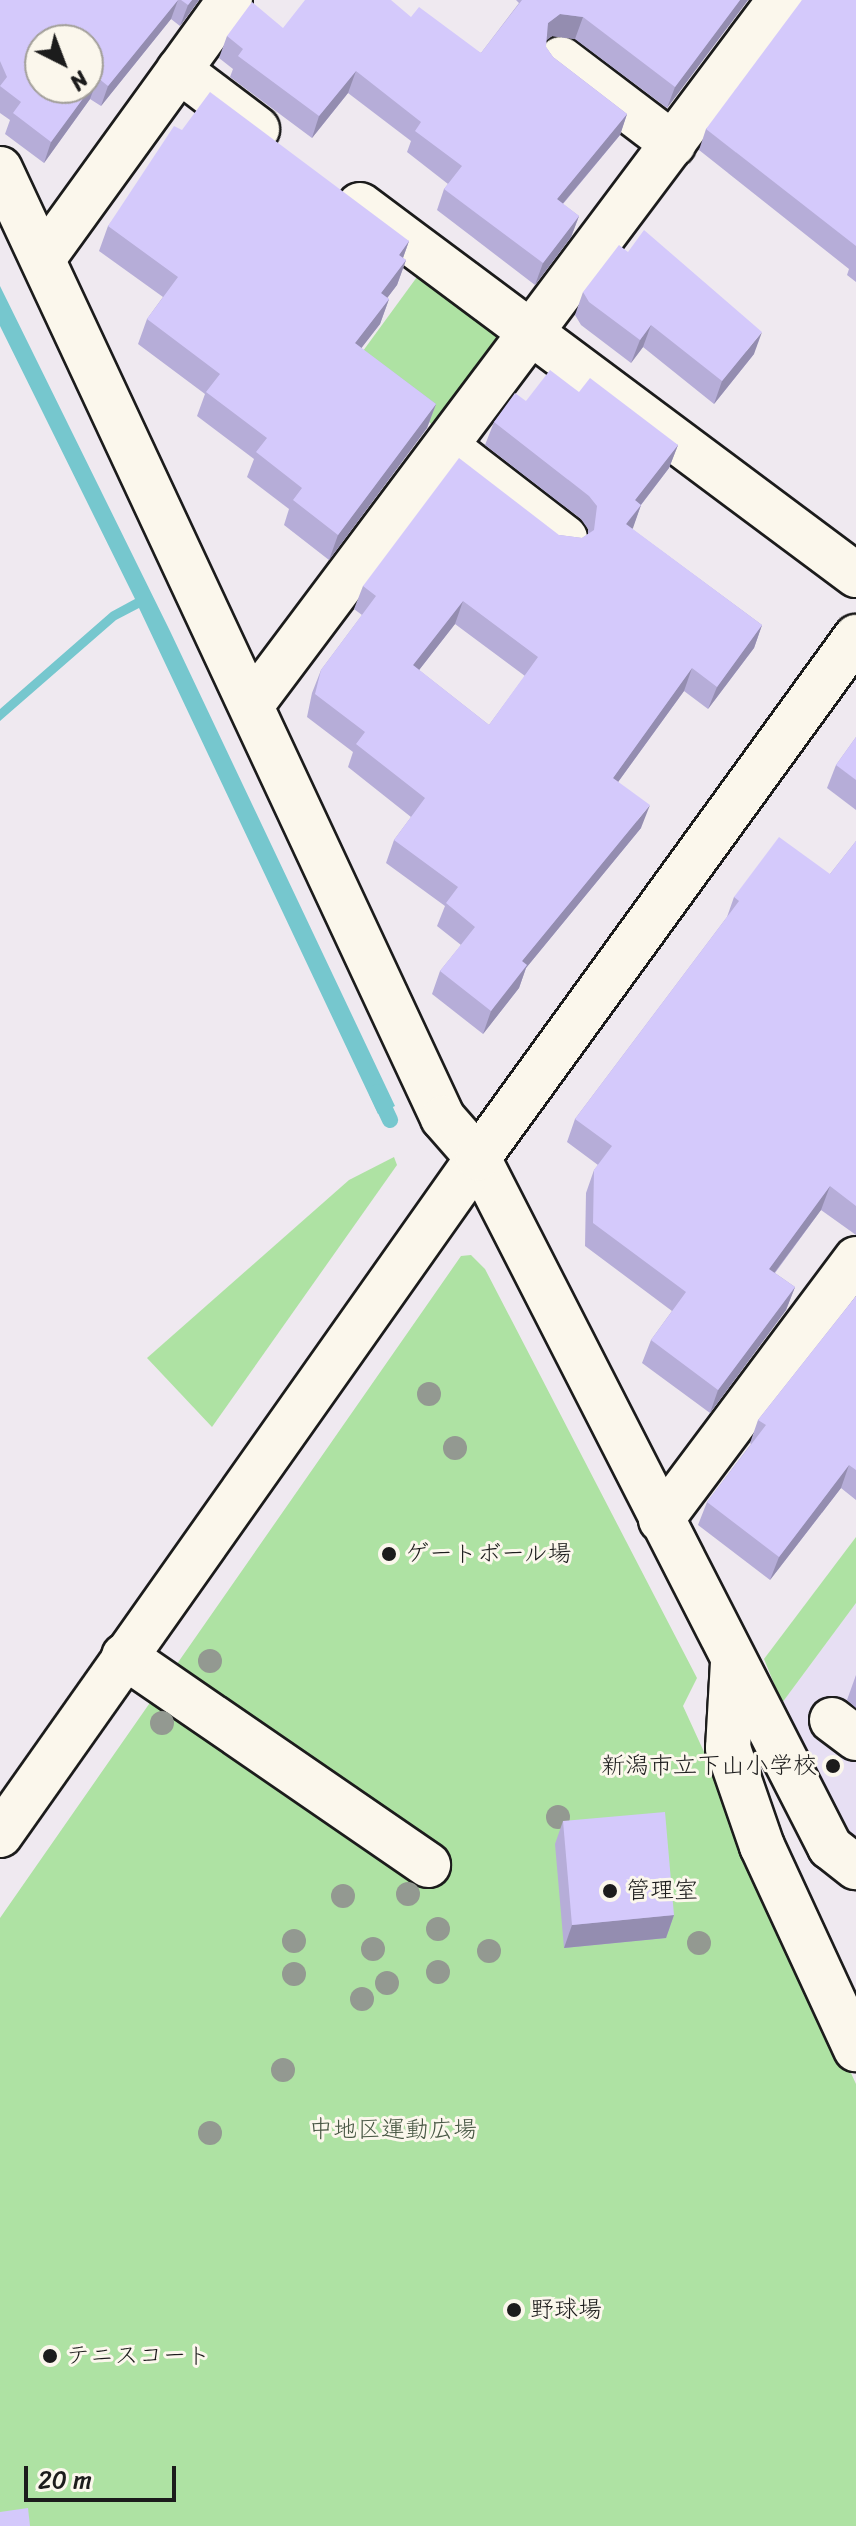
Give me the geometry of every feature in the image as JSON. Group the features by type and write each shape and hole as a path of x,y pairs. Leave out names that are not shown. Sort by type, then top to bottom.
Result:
{"street":[{"path":"44,257 230,0"},
{"path":"252,704 780,0"},
{"path":"561,59 673,144"},
{"path":"179,70 292,155"},
{"path":"0,169 44,257 443,1118 478,1158 830,1847 856,1867"},
{"path":"330,183 856,575"},
{"path":"447,447 565,538"},
{"path":"0,1835 478,1158 856,637"},
{"path":"661,1520 856,1259"},
{"path":"124,1656 428,1865"},
{"path":"733,1660 728,1748 762,1846 856,2049"}],"shaded area":[{"name":"新潟市立下山小学校","path":"856,1603 856,1841 840,1829 782,1703"}],"green space":[{"path":"425,266 511,329 437,428 352,366"},
{"path":"394,1157 397,1165 212,1427 147,1358 349,1180"},
{"name":"中地区運動広場","path":"471,1255 485,1269 697,1678 683,1706 856,2084 856,2526 0,2526 0,1918 461,1256"},
{"path":"856,1537 856,1603 782,1703 764,1659"}],"water":[{"path":"0,286 170,631 395,1106 378,1114 139,608 116,620 0,721 0,709 111,612 135,599 0,326"}],"building":[{"path":"0,0 178,0 108,86 104,83 104,24 24,24 24,104 79,104 51,142 13,113 21,102 0,86 7,77 0,61"},
{"path":"305,0 391,0 411,17 419,7 481,53 522,0 740,0 675,87 583,17 560,14 548,23 546,47 553,57 627,114 557,199 579,216 543,263 444,189 462,166 415,131 421,122 356,71 319,116 238,56 243,49 227,36 252,2 283,28"},
{"path":"802,0 856,0 856,246 706,129"},
{"path":"210,92 409,241 399,255 406,260 381,293 389,299 355,343 436,404 338,535 293,500 302,488 256,452 267,438 206,392 220,374 147,319 178,277 108,226 174,126 182,130"},
{"path":"644,230 762,332 722,381 651,325 640,340 589,302 583,292 619,245 628,252"},
{"path":"550,370 579,392 590,378 678,445 635,500 641,505 626,524 762,625 717,687 692,668 613,778 650,805 522,961 527,965 491,1011 440,971 475,927 446,903 458,887 394,840 425,798 356,744 365,732 315,694 321,670 376,596 363,586 459,458 559,535 582,538 594,530 597,506 589,496 494,422 515,393 526,401","holes":["463,601 538,657 489,725 413,665"]},
{"path":"856,737 856,780 836,765"},
{"path":"779,837 830,874 856,841 856,1206 830,1186 769,1269 795,1287 718,1390 651,1340 686,1292 593,1223 594,1170 612,1146 575,1119 739,901 734,897"},
{"path":"856,1296 856,1470 849,1465 779,1557 707,1502 766,1425 758,1420"},
{"name":"管理室","path":"665,1812 674,1915 572,1925 563,1821"},
{"path":"28,2508 30,2526 0,2526 0,2512"}],"waterway":[{"path":"377,1092 390,1120"}],"place":[{"name":"ゲートボール場","path":"389,1554"},
{"name":"新潟市立下山小学校","path":"833,1766"},
{"name":"管理室","path":"610,1891"},
{"name":"野球場","path":"514,2310"},
{"name":"テニスコート","path":"50,2356"}]}
